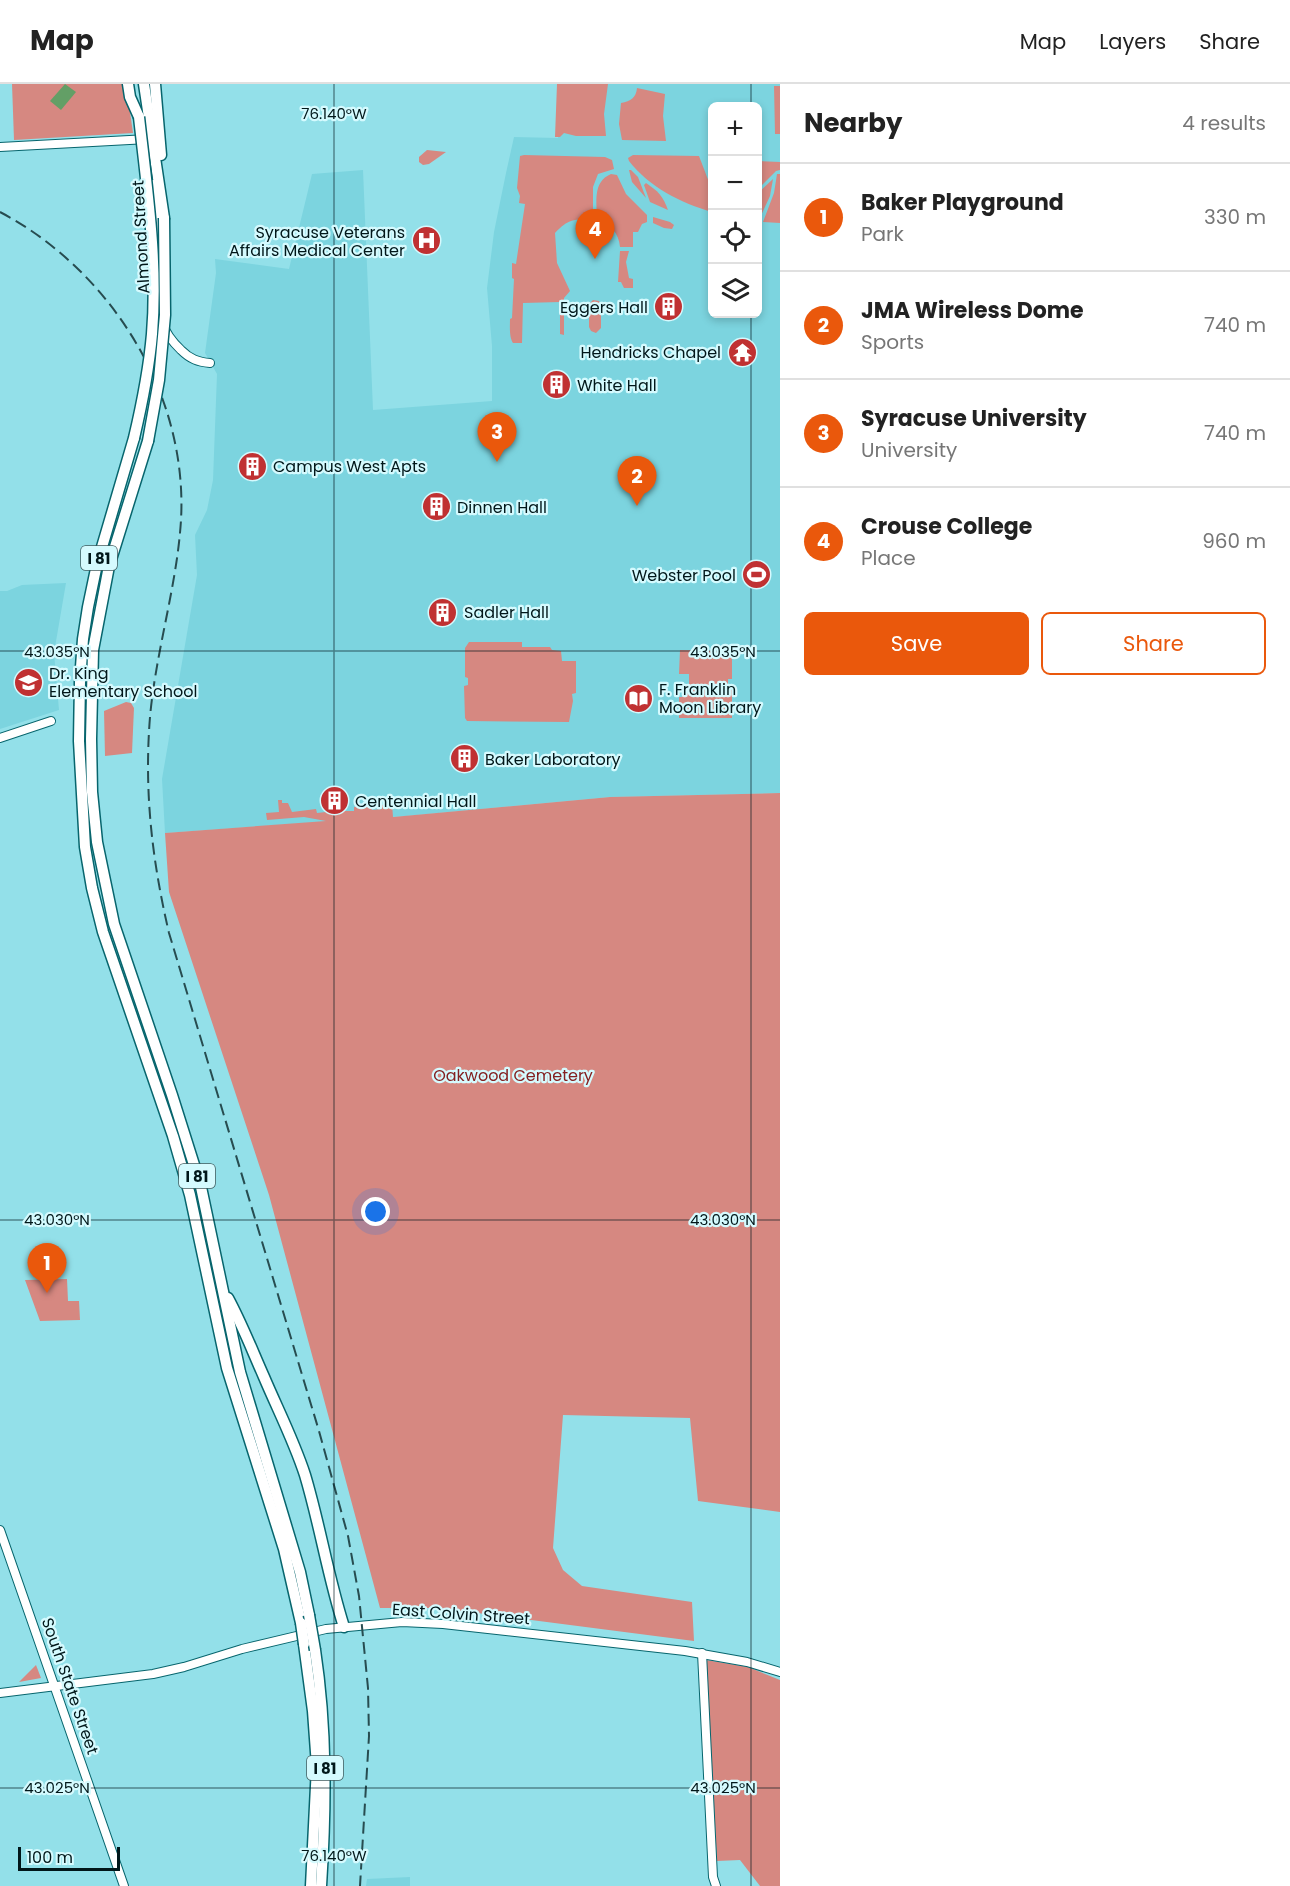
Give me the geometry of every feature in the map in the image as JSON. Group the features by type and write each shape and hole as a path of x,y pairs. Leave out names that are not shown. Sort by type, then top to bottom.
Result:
{"highway":[{"path":"128,84 130,97 139,117"},
{"name":"I 81","path":"134,84 147,186 153,270 152,331 134,438 97,564 88,607 85,680 79,741 85,847 103,932 173,1136 198,1230 227,1368 284,1549 301,1623 314,1711 316,1757 316,1802 310,1886"},
{"name":"I 81","path":"142,84 164,218 165,315 159,380 148,441 109,566 85,680 91,739 92,792 97,842 114,924 201,1187 240,1372 300,1572 320,1684 325,1749 326,1793 321,1886"},
{"path":"155,84 164,183 164,218"},
{"path":"221,1284 244,1329 295,1446 306,1477 335,1599 344,1627"}],"street":[{"name":"Almond Street","path":"142,84 158,222 161,322 169,337 184,354 195,361 210,363"},
{"path":"0,147 148,139"},
{"path":"0,738 51,721"},
{"name":"South State Street","path":"0,1530 124,1886"},
{"name":"East Colvin Street","path":"0,1693 163,1672 242,1649 326,1629 402,1622 443,1624 702,1653 747,1662 780,1672"},
{"path":"702,1653 713,1877 716,1886"}],"shaded area":[{"path":"65,84 76,92 61,110 50,101"},
{"path":"559,84 780,84 780,793 610,797 406,816 165,833 162,779 197,575 195,535 207,510 213,480 217,374 205,353 216,273 215,259 289,269 312,174 363,170 373,410 492,401 492,346 487,288 494,232 514,137 558,138"},
{"name":"Dr. King Elementary School","path":"66,583 54,653 59,710 0,729 0,591 7,591 22,585"},
{"path":"410,1877 410,1886 366,1886 367,1879"}],"green space":[{"path":"12,84 126,84 133,133 14,140"},
{"path":"557,84 608,84 604,114 606,136 576,136 564,133 560,137 555,137"},
{"path":"774,86 780,86 780,134 775,134"},
{"path":"637,88 665,94 663,116 666,141 622,140 619,124 621,103 632,98"},
{"path":"427,150 446,152 429,164 423,165 419,162 419,157"},
{"path":"633,155 699,156 708,180 708,211 666,193 646,179 628,158"},
{"path":"520,156 605,157 612,160 614,169 598,174 593,187 593,219 572,221 555,233 557,263 570,291 564,298 564,335 560,334 560,302 523,303 522,343 513,343 510,328 514,279 512,278 512,263 516,264 525,204 519,203 520,196 517,188"},
{"path":"762,161 780,162 780,170 762,185"},
{"path":"629,170 638,177 646,198 632,182"},
{"path":"611,174 617,175 626,194 647,215 647,222 642,224 638,232 633,232 633,247 620,247 618,237 613,230 597,220 598,188 601,182"},
{"path":"777,174 780,174 780,223 763,222 774,193"},
{"path":"773,179 770,196 762,213 762,210 762,189"},
{"path":"646,183 660,194 668,210 650,202 644,185"},
{"path":"653,217 670,222 674,225 672,229 653,223"},
{"path":"620,251 629,251 626,262 629,278 633,279 633,288 624,288 621,282 618,282"},
{"path":"593,300 599,301 601,305 601,328 596,333 589,327 589,304"},
{"path":"469,642 522,642 522,647 550,647 552,650 561,651 562,661 576,661 576,693 572,694 569,722 467,721 464,686 468,685 468,678 465,677 465,648"},
{"path":"680,650 732,651 732,679 728,679 728,689 732,690 732,718 679,718 679,697 682,697 682,693 689,693 689,674 679,674"},
{"path":"126,702 131,703 134,708 132,753 105,756 104,711"},
{"name":"Oakwood Cemetery","path":"780,793 780,1512 698,1501 690,1418 563,1415 553,1548 563,1570 582,1586 692,1602 694,1641 439,1608 380,1608 269,1195 169,892 165,833 326,821 304,817 267,820 266,813 279,812 278,800 288,803 292,812 316,809 317,813 326,812 326,809 344,808 345,811 354,811 354,807 372,806 372,810 382,809 382,805 392,804 393,817 610,797"},
{"path":"67,1279 68,1301 79,1301 80,1320 40,1321 25,1280"},
{"path":"706,1660 748,1667 780,1680 780,1886 760,1886 740,1860 717,1861"},
{"path":"36,1665 41,1678 19,1682"}],"railway":[{"path":"0,212 40,237 76,267 107,301 134,340 156,382 171,426 180,473 181,520 179,545 150,717 148,772 154,852 169,933 319,1431 348,1536 359,1596 368,1688 369,1736 360,1886"}],"place":[{"name":"Syracuse Veterans Affairs Medical Center","path":"426,241"},
{"name":"Crouse College","path":"595,259"},
{"name":"Eggers Hall","path":"669,307"},
{"name":"Hendricks Chapel","path":"742,352"},
{"name":"White Hall","path":"556,385"},
{"name":"Syracuse University","path":"497,462"},
{"name":"Campus West Apts","path":"252,466"},
{"name":"JMA Wireless Dome","path":"637,506"},
{"name":"Dinnen Hall","path":"436,507"},
{"name":"Webster Pool","path":"757,575"},
{"name":"Sadler Hall","path":"443,612"},
{"name":"Dr. King Elementary School","path":"28,682"},
{"name":"F. Franklin Moon Library","path":"638,698"},
{"name":"Baker Laboratory","path":"464,759"},
{"name":"Centennial Hall","path":"334,801"},
{"name":"Baker Playground","path":"47,1293"}]}
